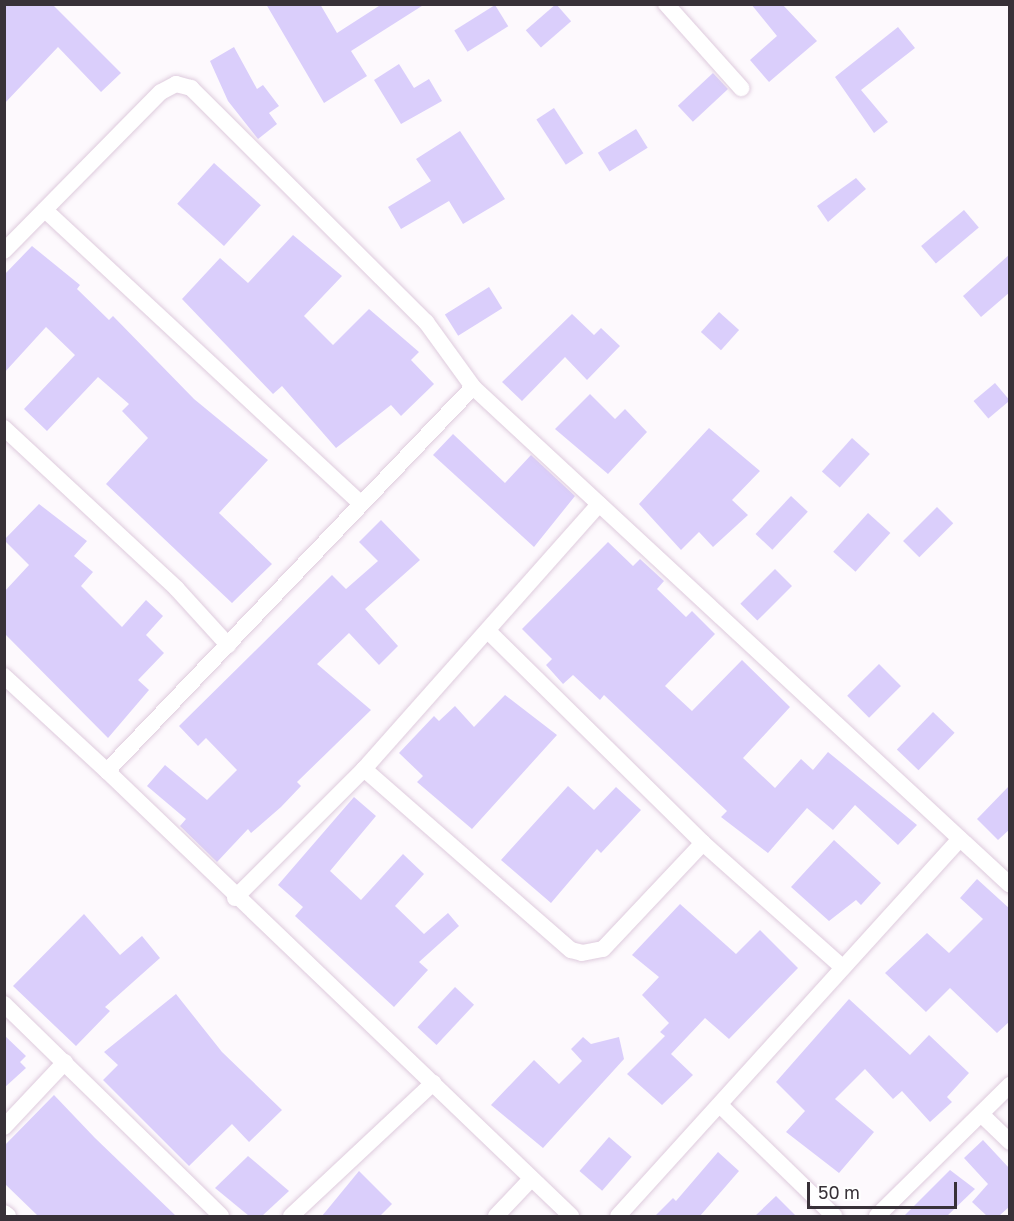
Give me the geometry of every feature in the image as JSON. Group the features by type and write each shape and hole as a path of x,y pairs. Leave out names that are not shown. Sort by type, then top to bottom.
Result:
{"street":[{"path":"666,4 741,88"},
{"path":"4,251 161,92 176,84 192,88 426,322 473,387 1010,885"},
{"path":"45,210 359,502"},
{"path":"107,771 228,645 359,502 473,387"},
{"path":"4,428 177,589 228,645"},
{"path":"235,898 364,769 599,504"},
{"path":"488,631 703,843 841,966"},
{"path":"4,676 107,771 235,898 571,1216"},
{"path":"364,769 571,950 582,953 603,949 703,843"},
{"path":"618,1216 721,1106 841,966 960,839"},
{"path":"4,1004 221,1216"},
{"path":"4,1127 65,1062"},
{"path":"291,1216 432,1083"},
{"path":"877,1216 1010,1085"},
{"path":"721,1106 834,1216"},
{"path":"981,1113 1010,1142"},
{"path":"496,1216 531,1179"},
{"path":"4,1213 8,1216"}],"building":[{"path":"4,4 52,4 121,73 101,92 58,47 4,104"},
{"path":"266,4 320,4 337,33 382,4 425,4 351,51 367,76 324,103"},
{"path":"556,4 571,21 541,48 526,30"},
{"path":"751,4 782,4 817,41 769,82 750,60 777,36"},
{"path":"495,5 508,26 468,52 454,30"},
{"path":"898,27 915,48 861,90 888,122 874,133 835,77"},
{"path":"234,47 257,89 263,85 279,106 269,113 277,124 258,139 228,101 210,61"},
{"path":"399,64 414,88 429,79 442,101 401,124 374,80"},
{"path":"713,73 728,89 693,122 678,106"},
{"path":"554,108 583,153 566,165 536,119"},
{"path":"636,129 648,148 609,172 598,153"},
{"path":"460,131 505,199 463,224 449,201 401,229 388,207 431,181 416,159"},
{"path":"214,163 261,205 224,246 177,204"},
{"path":"856,178 866,189 828,222 817,206"},
{"path":"964,210 979,228 936,264 921,246"},
{"path":"293,235 342,276 304,316 333,345 369,309 419,352 411,360 434,384 401,416 391,405 336,448 282,386 273,394 182,299 220,258 248,283"},
{"path":"32,246 80,285 77,289 109,320 113,316 194,399 268,460 219,513 272,564 232,603 106,484 148,438 122,411 129,404 98,377 47,431 24,409 75,355 46,327 4,373 4,275"},
{"path":"1010,254 1010,292 981,317 963,296"},
{"path":"489,287 502,308 458,336 445,315"},
{"path":"719,312 739,330 721,350 701,332"},
{"path":"572,314 594,335 601,328 620,346 587,380 565,357 522,401 502,382"},
{"path":"995,383 1010,401 988,419 974,401"},
{"path":"590,394 615,419 625,409 647,432 608,474 555,429"},
{"path":"709,428 760,471 732,500 748,515 713,547 699,532 681,550 639,504"},
{"path":"453,434 505,483 531,455 575,496 534,547 433,455"},
{"path":"852,438 870,454 840,488 822,471"},
{"path":"791,496 808,512 772,550 756,534"},
{"path":"39,504 87,541 74,556 93,572 81,586 122,627 146,600 163,616 146,635 164,653 138,680 149,690 108,738 4,633 4,592 29,565 4,540"},
{"path":"937,507 953,523 919,557 903,541"},
{"path":"868,513 890,533 855,572 833,552"},
{"path":"381,520 420,560 365,609 398,646 379,665 349,633 317,664 371,710 297,782 301,786 281,807 251,833 248,829 217,862 180,826 186,819 147,786 165,765 207,800 237,770 206,738 198,746 179,726 332,575 346,589 378,561 359,542"},
{"path":"608,542 633,566 640,559 664,581 657,589 686,617 692,611 715,634 665,686 692,711 742,660 790,707 743,758 775,788 801,759 813,770 828,752 917,825 898,845 855,805 833,830 807,808 768,853 721,817 727,811 604,695 600,700 573,675 563,684 546,665 552,659 522,629"},
{"path":"775,569 792,586 757,621 740,604"},
{"path":"879,664 901,686 869,718 847,696"},
{"path":"505,695 557,735 472,829 417,782 423,776 399,753 434,716 439,721 455,706 474,727"},
{"path":"933,712 955,733 918,770 897,749"},
{"path":"1010,785 1010,829 998,840 977,819"},
{"path":"568,786 594,810 616,787 641,810 601,853 597,849 551,903 501,860"},
{"path":"354,797 376,816 330,871 361,900 403,854 424,874 395,906 424,934 448,913 459,926 419,962 428,970 394,1007 295,916 303,907 278,885"},
{"path":"834,840 881,883 861,905 856,900 829,921 791,887"},
{"path":"977,879 1010,909 1010,1021 997,1033 950,988 926,1012 885,973 927,933 949,953 983,919 960,898"},
{"path":"680,904 736,954 760,930 798,968 729,1039 705,1018 671,1054 693,1075 662,1105 627,1074 665,1036 660,1032 669,1023 642,995 659,977 632,955"},
{"path":"84,914 120,955 142,936 160,958 105,1007 110,1011 76,1046 13,986"},
{"path":"455,987 474,1005 437,1045 417,1027"},
{"path":"176,994 222,1052 282,1110 249,1142 232,1124 189,1166 103,1080 118,1065 104,1052"},
{"path":"849,999 910,1055 929,1035 969,1073 947,1097 952,1102 930,1122 902,1091 893,1099 865,1069 835,1099 874,1132 839,1173 786,1132 805,1111 776,1082"},
{"path":"4,1035 26,1056 20,1062 26,1068 4,1088"},
{"path":"583,1037 591,1044 619,1037 624,1059 543,1148 491,1105 534,1060 559,1084 582,1061 571,1049"},
{"path":"54,1095 176,1216 38,1216 4,1183 4,1146"},
{"path":"609,1137 632,1157 602,1191 579,1171"},
{"path":"983,1140 1010,1169 1010,1206 999,1216 987,1216 972,1202 988,1184 964,1158"},
{"path":"718,1152 739,1171 700,1216 655,1216 673,1198 676,1201"},
{"path":"248,1156 289,1191 262,1216 249,1216 215,1188"},
{"path":"950,1170 975,1189 947,1216 904,1216"},
{"path":"359,1171 392,1204 380,1216 322,1216"},
{"path":"776,1196 796,1216 755,1216"}]}
